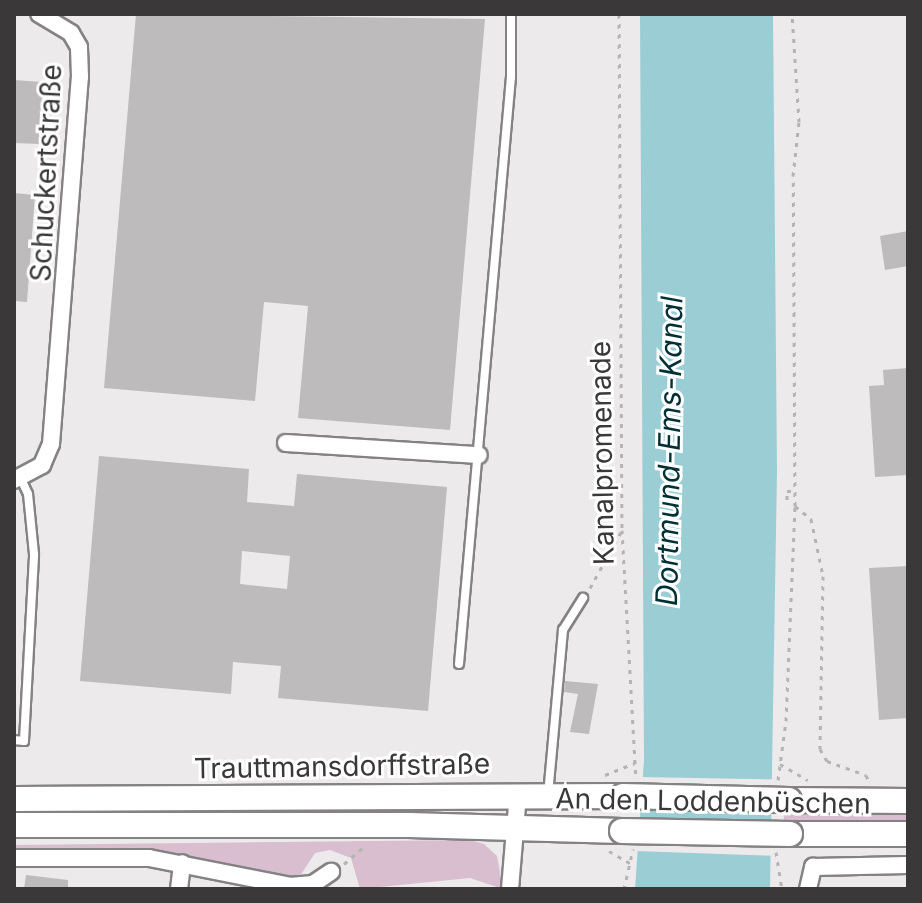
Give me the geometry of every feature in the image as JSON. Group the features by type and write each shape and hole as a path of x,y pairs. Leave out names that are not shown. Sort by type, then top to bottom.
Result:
{"main road":[{"name":"An den Loddenbüschen","path":"518,794 629,791 789,800 908,801"},
{"name":"Trauttmansdorffstraße","path":"14,799 518,794"},
{"name":"Trauttmansdorffstraße","path":"14,825 517,828"},
{"name":"An den Loddenbüschen","path":"517,828 628,836 908,834"}],"street":[{"name":"Schuckertstraße","path":"17,480 48,455 55,420 80,77 79,47 71,33 39,14"},
{"path":"286,443 479,455"},
{"name":"Trauttmansdorffstraße","path":"517,828 518,794"},
{"path":"510,889 517,828"},
{"path":"14,858 132,857 182,863 290,886 313,884 331,872"},
{"path":"179,889 182,863"},
{"path":"808,889 813,867 908,865"}],"lane":[{"path":"459,664 479,455 511,14"},
{"path":"14,740 24,741 34,554 28,494 17,480"},
{"path":"549,784 563,630 583,598"}],"path":[{"name":"Kanalpromenade","path":"619,14 622,530 635,763 629,791"},
{"path":"786,721 795,506 793,176 799,122 792,14"},
{"path":"787,500 787,491 795,491"},
{"path":"795,506 811,519 823,576 820,749 833,765 866,775 869,789"},
{"path":"583,598 622,530"},
{"path":"605,775 635,763"},
{"path":"780,764 805,778"},
{"path":"624,889 628,836"}],"shaded area":[{"path":"784,808 908,810 908,827 784,825"},
{"path":"470,840 484,844 497,856 503,889 470,878 360,889 351,858 330,850 315,853 300,876 287,878 150,851 14,851 14,845"}],"water":[{"name":"Dortmund-Ems-Kanal","path":"640,14 773,14 777,471 770,889 635,889 644,760"}],"pier":[{"path":"639,777 777,779 776,810 638,808"},
{"path":"636,819 776,824 775,856 635,851"}],"building":[{"path":"136,14 485,19 450,430 298,418 308,306 264,302 255,401 104,388"},
{"path":"14,80 43,82 39,144 14,143"},
{"path":"14,193 35,195 27,302 14,301"},
{"path":"908,231 908,266 885,270 880,236"},
{"path":"908,368 908,475 875,477 869,386 884,385 883,370"},
{"path":"99,456 249,469 247,502 294,506 297,474 447,487 428,711 278,698 281,666 233,662 231,694 80,681","holes":["242,551 290,556 287,589 240,584"]},
{"path":"908,566 908,718 879,720 869,568"},
{"path":"565,681 598,684 589,734 570,732 578,694 564,692"},
{"path":"26,875 68,880 68,889 24,889"}]}
